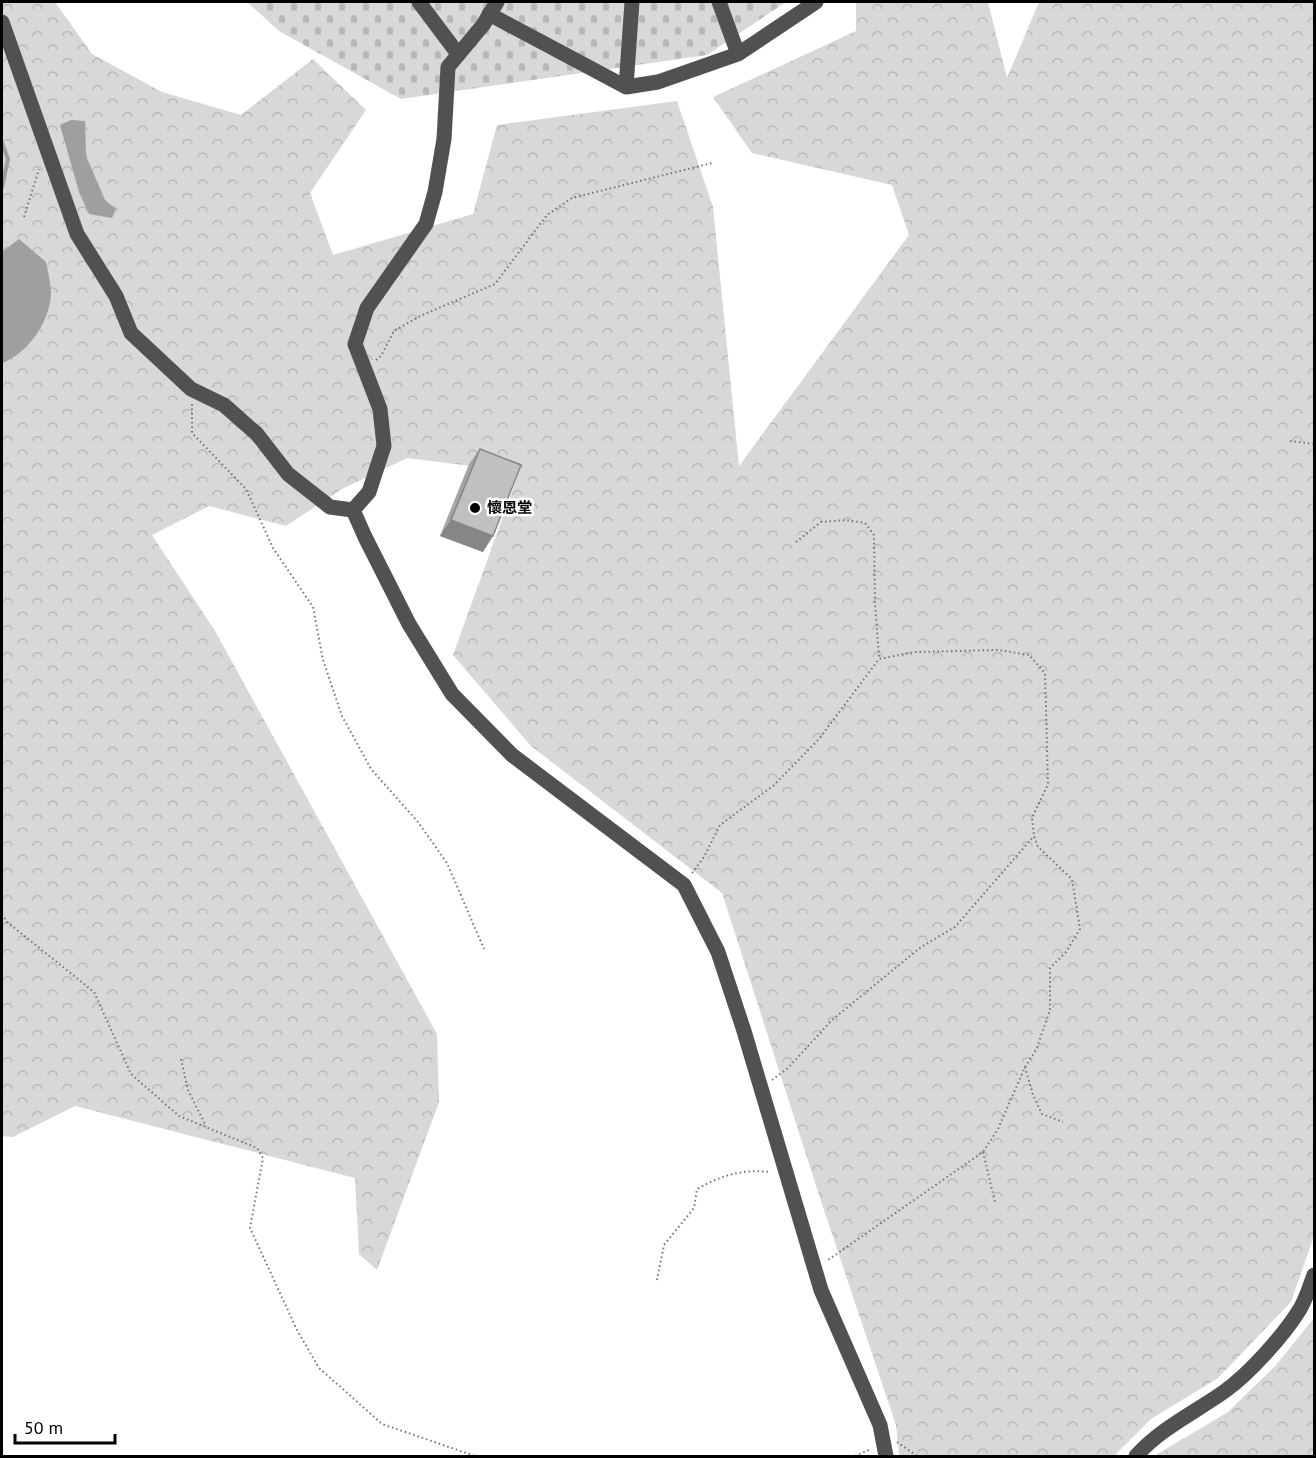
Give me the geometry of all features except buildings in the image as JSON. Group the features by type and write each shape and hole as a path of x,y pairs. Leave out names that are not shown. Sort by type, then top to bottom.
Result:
{"lane":[{"path":"419,2 458,54"},
{"path":"626,87 632,2"},
{"path":"719,2 738,54"},
{"path":"353,510 369,492 384,446 380,409 355,345 368,308 426,224 435,192 444,139 448,67 493,8 626,87 658,82 738,54 816,2"},
{"path":"2,22 77,234 116,296 131,333 191,389 224,405 257,434 288,474 330,507 353,510"},
{"path":"353,510 409,624 452,694 512,755 684,885 718,952 821,1290 880,1425 886,1456"},
{"path":"1136,1456 1147,1444 1176,1422 1227,1390 1266,1353 1301,1309 1314,1275"}],"path":[{"path":"24,217 45,146"},
{"path":"366,371 381,356 394,331 420,316 495,284 547,215 572,198 712,163"},
{"path":"191,389 192,433 246,489 273,548 313,608 323,660 342,716 371,769 418,822 447,862 484,949"},
{"path":"1290,441 1314,444"},
{"path":"684,885 704,857 720,825 773,786 812,747 879,659 874,535 865,523 846,520 821,522 796,542"},
{"path":"815,1270 983,1152 999,1129 1025,1067 1036,1050 1050,1010 1050,968 1066,952 1080,929 1072,879 1038,846 1034,836 1032,818 1048,784 1045,673 1029,655 998,650 915,652 879,659"},
{"path":"761,1089 788,1068 832,1020 921,947 955,927 1034,836"},
{"path":"2,914 7,922 94,992 131,1074 179,1116 256,1148 263,1158 250,1228 297,1330 319,1368 382,1424 475,1456"},
{"path":"181,1059 189,1090 206,1127"},
{"path":"1025,1067 1033,1095 1042,1114 1063,1122"},
{"path":"983,1152 994,1202"},
{"path":"657,1280 664,1245 694,1208 697,1189 721,1176 754,1170 786,1173"},
{"path":"883,1435 901,1444 916,1456"}],"green space":[{"path":"2,2 55,2 92,54 162,92 241,115 313,59 366,110 310,193 333,255 473,214 497,125 677,101 713,207 739,466 909,235 892,185 752,153 713,97 856,31 856,2 988,2 1007,78 1039,2 1314,2 1314,1236 1291,1302 1218,1378 1151,1419 1114,1456 899,1456 896,1425 722,893 531,746 453,655 519,472 407,458 342,489 286,526 209,506 152,535 215,631 437,1034 439,1102 377,1270 359,1254 355,1178 75,1106 13,1137 2,1136"},
{"path":"247,2 786,2 707,55 401,99 279,31"},
{"path":"1314,1318 1314,1456 1154,1456 1228,1412 1276,1365"}],"shaded area":[{"path":"71,120 85,121 86,156 105,200 116,209 112,218 89,214 79,192 60,125"},
{"path":"19,239 46,262 51,295 46,316 36,336 20,352 2,363 2,252"}],"waterway":[{"path":"2,143 8,159 2,187"}],"place":[{"name":"懷恩堂","path":"475,508"}]}
